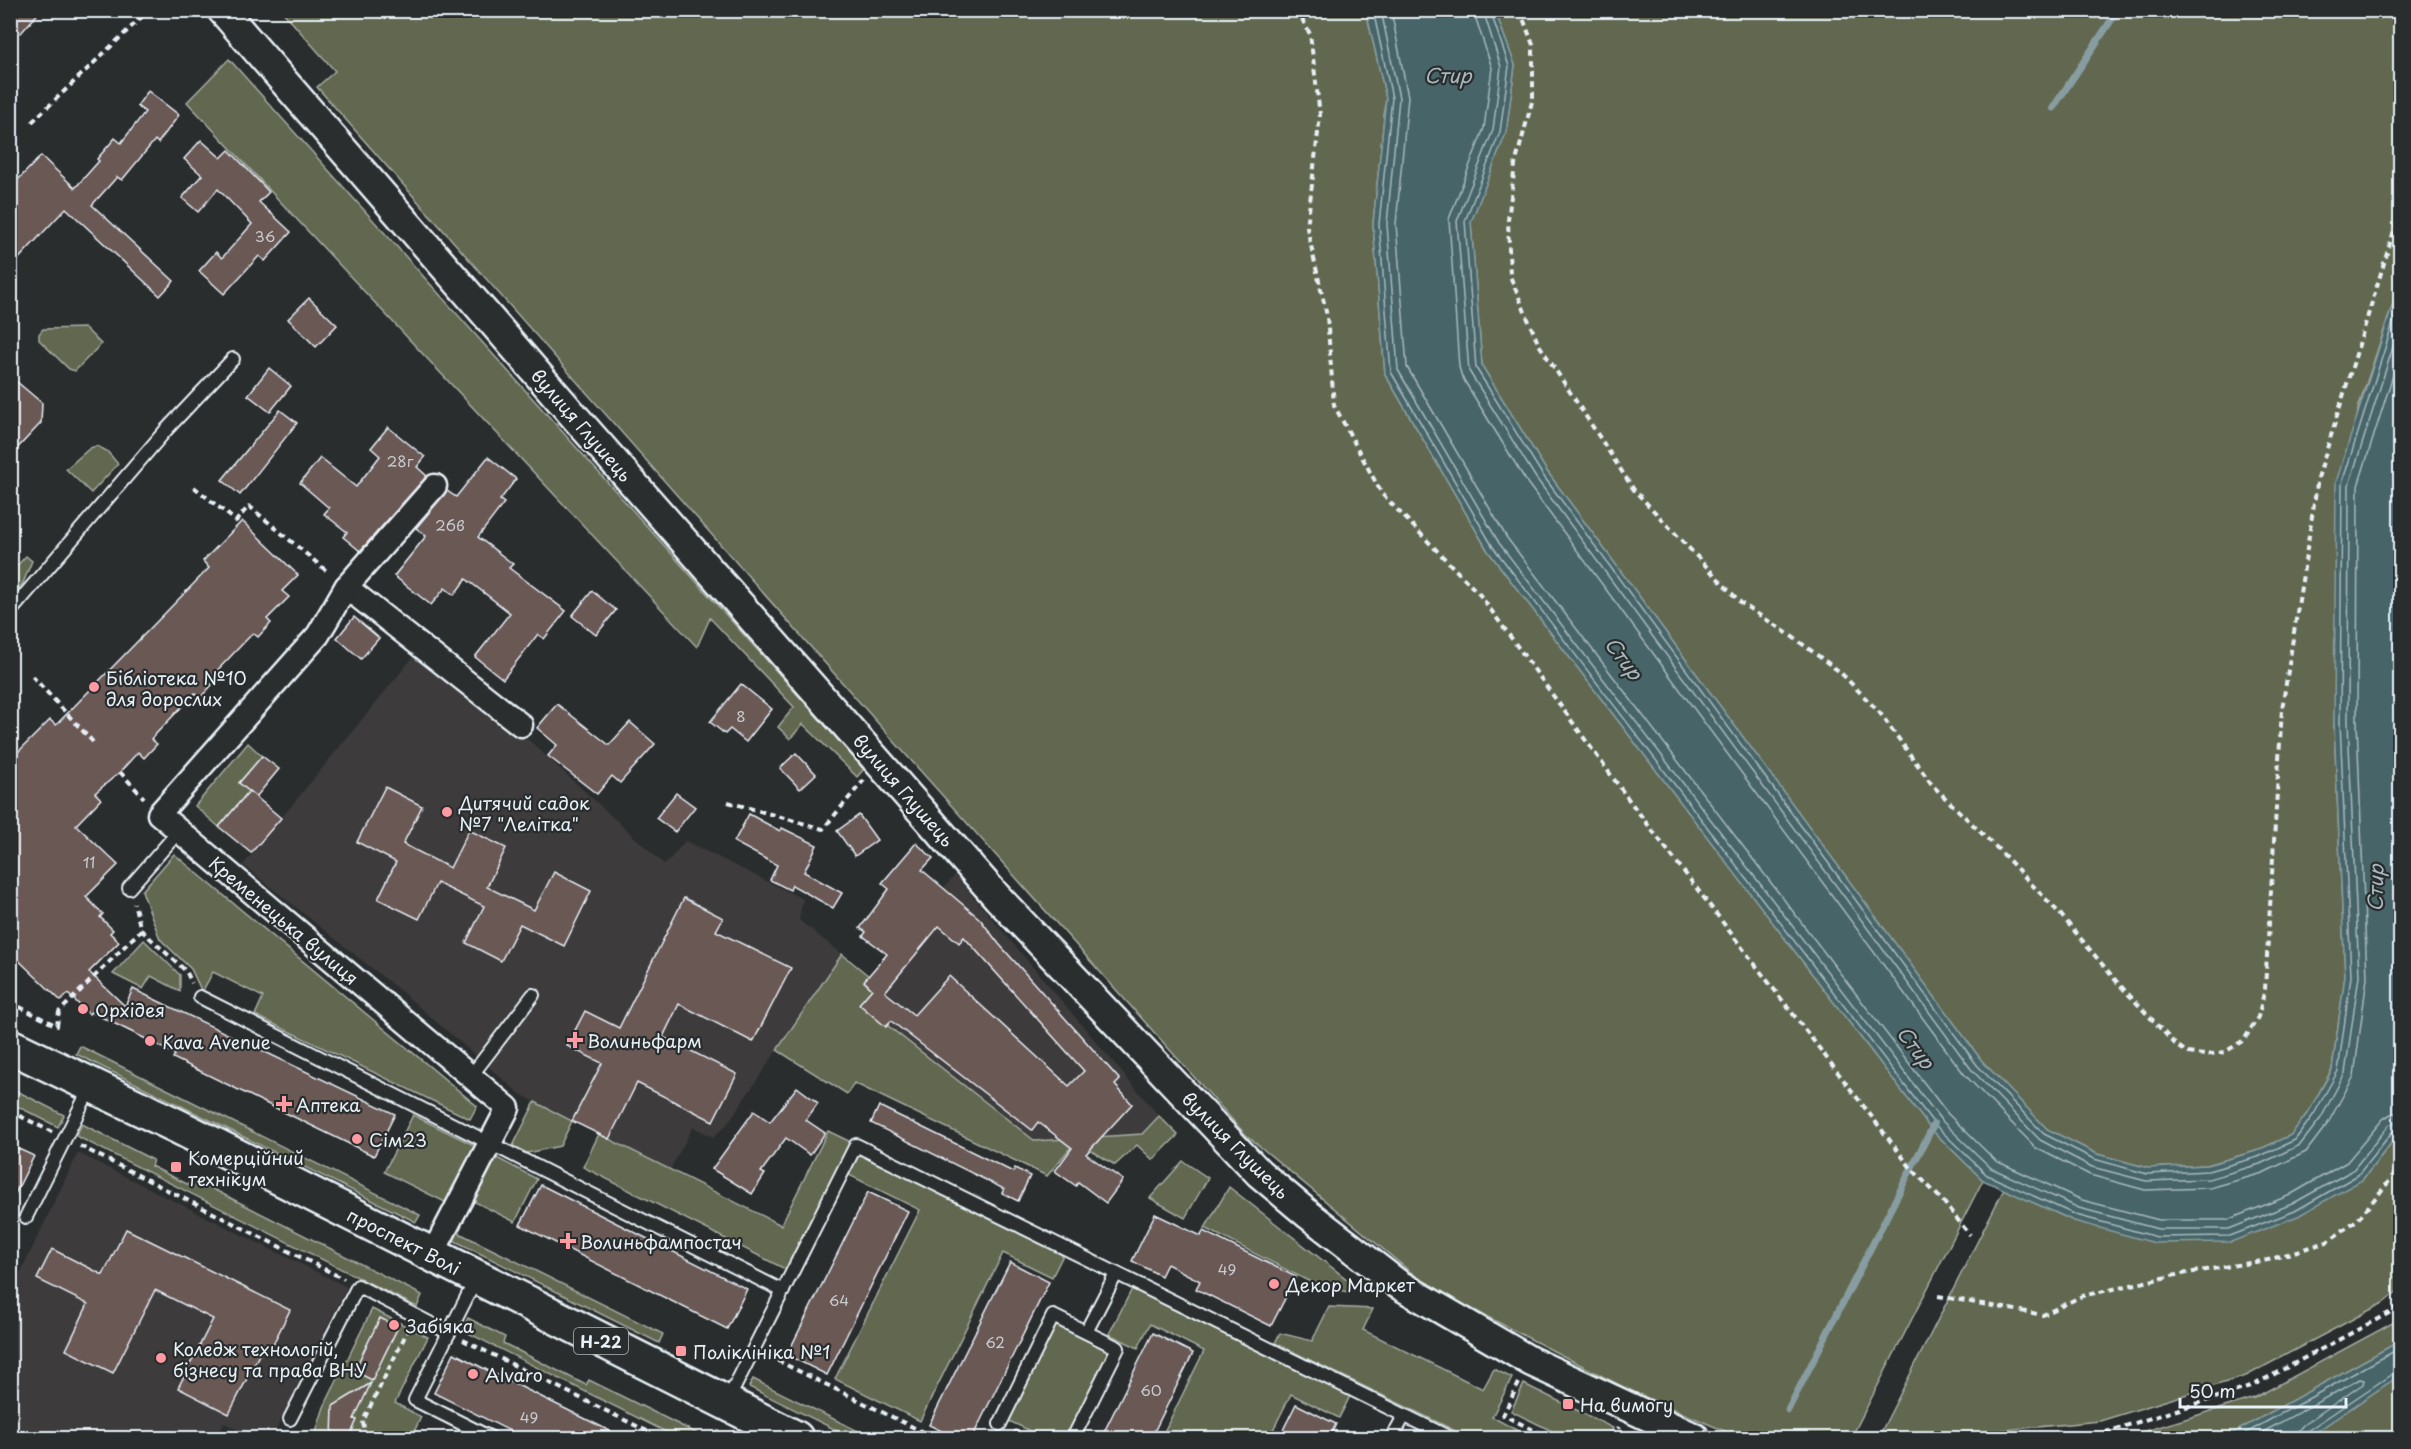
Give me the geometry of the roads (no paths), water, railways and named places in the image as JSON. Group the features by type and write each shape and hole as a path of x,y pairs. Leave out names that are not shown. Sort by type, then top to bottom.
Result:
{"main road":[{"name":"проспект Волі","path":"10,1046 796,1438"}],"street":[{"name":"вулиця Глушець","path":"222,10 574,416 880,761 998,898 1259,1173 1398,1284 1530,1361 1695,1438"},
{"path":"435,486 346,587 521,724"},
{"name":"Кременецька вулиця","path":"346,587 318,635 159,814 508,1108 432,1255"}],"lane":[{"path":"10,612 166,430 233,359"},
{"path":"129,888 179,831"},
{"path":"471,1076 533,995"},
{"path":"200,997 783,1292"},
{"path":"26,1216 91,1085"},
{"path":"726,1403 856,1145 1450,1438"},
{"path":"1086,1332 1116,1274"},
{"path":"477,1278 415,1400 491,1438"},
{"path":"290,1419 358,1286 449,1333"},
{"path":"1000,1424 1053,1316 1118,1348 1073,1438"},
{"path":"1392,1438 1404,1416"}],"water":[{"name":"Стир","path":"1366,11 1495,11 1515,65 1506,133 1471,222 1482,366 1546,470 1982,1061 2047,1129 2097,1154 2148,1168 2208,1165 2256,1151 2291,1135 2309,1111 2332,1070 2345,976 2334,723 2336,482 2400,282 2400,1132 2362,1180 2298,1216 2231,1242 2155,1243 2074,1221 1983,1180 1931,1129 1488,551 1385,374 1373,224 1386,98"},
{"path":"2400,1341 2400,1375 2307,1438 2224,1438"}],"waterway":[{"path":"2053,108 2118,10"},
{"path":"1788,1410 1934,1124"}],"place":[{"name":"Бібліотека №10 для дорослих","path":"94,687"},
{"name":"Дитячий садок №7 \"Лелітка\"","path":"447,812"},
{"name":"Орхідея","path":"83,1009"},
{"name":"Волиньфарм","path":"575,1040"},
{"name":"Kava Avenue","path":"150,1041"},
{"name":"Аптека","path":"284,1104"},
{"name":"Сім23","path":"357,1139"},
{"name":"Комерційний технікум","path":"176,1167"},
{"name":"Волиньфампостач","path":"568,1241"},
{"name":"Декор Маркет","path":"1274,1284"},
{"name":"Забіяка","path":"394,1325"},
{"name":"Поліклініка №1","path":"681,1351"},
{"name":"Коледж технологій, бізнесу та права ВНУ","path":"161,1358"},
{"name":"Alvaro","path":"473,1374"},
{"name":"На вимогу","path":"1568,1404"}]}
